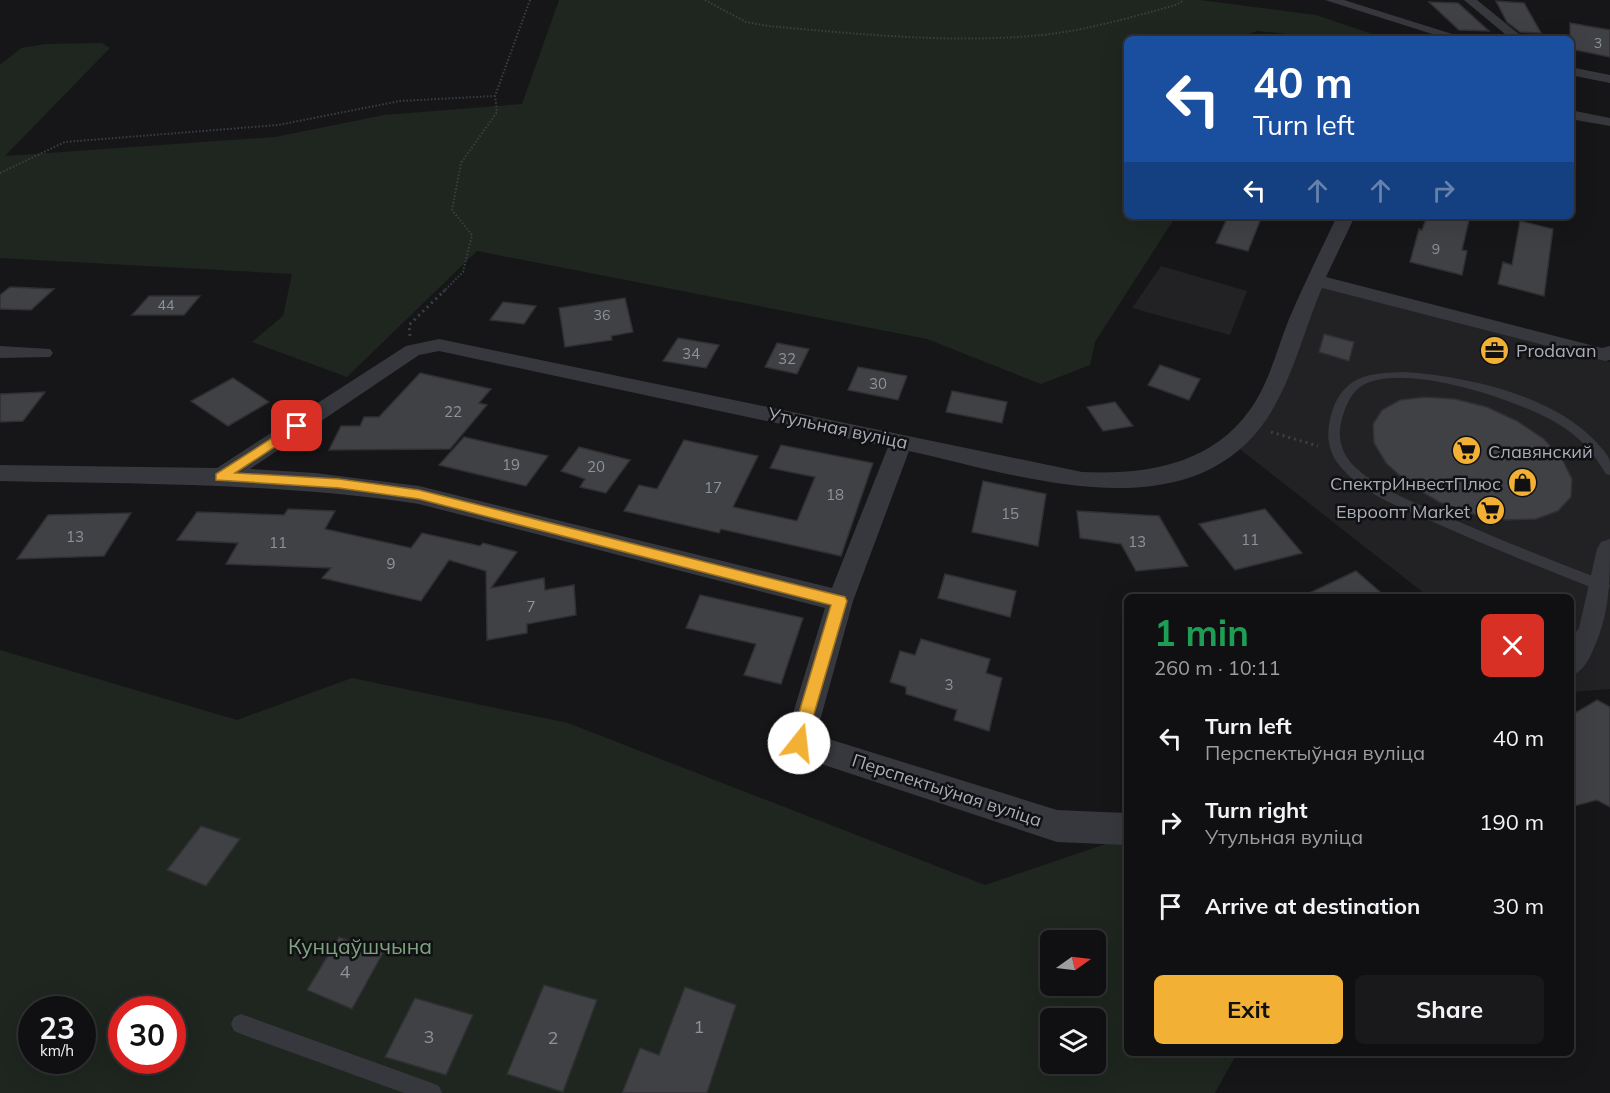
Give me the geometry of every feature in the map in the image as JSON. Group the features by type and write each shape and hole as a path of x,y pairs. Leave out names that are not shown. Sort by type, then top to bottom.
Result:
{"street":[{"path":"1331,0 1452,36"},
{"path":"1470,0 1515,36"},
{"path":"1574,72 1610,79"},
{"path":"1574,115 1610,122"},
{"name":"Утульная вуліца","path":"221,477 413,350 439,345 1082,480 1108,483 1155,478 1190,468 1230,447 1249,426 1273,390 1315,280 1345,219"},
{"path":"1315,280 1605,355 1610,352"},
{"path":"0,352 43,353"},
{"path":"0,473 221,477 339,483 419,495 840,601 901,442"},
{"path":"1574,658 1592,631 1610,549"},
{"name":"Перспектыўная вуліца","path":"840,601 799,743 1057,826 1124,829"}],"lane":[{"path":"1603,586 1480,538 1382,493 1353,473 1336,452 1333,430 1346,395 1359,382 1405,374 1438,378 1521,401 1564,422 1600,453 1610,471"},
{"path":"241,1023 432,1093"}],"path":[{"path":"413,350 409,325 464,272 472,235 452,210 461,163 497,112 495,96 530,0"},
{"path":"705,0 746,22 768,26 902,36 971,37 1040,35 1073,31 1176,5 1184,0"},
{"path":"0,173 65,142 278,125 400,101 495,96"},
{"path":"1249,426 1336,452"}],"shaded area":[{"path":"1161,266 1247,291 1230,335 1132,308"},
{"path":"1321,287 1610,362 1610,689 1574,692 1574,594 1425,594 1237,447"}],"green space":[{"path":"559,0 1200,0 1316,15 1378,36 1309,36 1257,31 1243,36 1124,36 1124,219 1174,219 1095,342 1090,365 1041,384 927,339 477,251 347,377 252,342 283,316 292,274 0,258 0,65 21,48 45,44 102,43 110,48 5,156 275,137 384,115 522,104"},
{"name":"Кунцаўшчына","path":"0,650 237,720 352,678 568,723 985,885 1124,838 1124,1056 1235,1056 1215,1093 0,1093"}],"building":[{"path":"1496,1 1524,3 1541,33 1520,32 1507,22"},
{"path":"1429,2 1458,3 1489,31 1459,30"},
{"path":"1570,23 1610,30 1610,57 1574,50 1574,36 1570,36"},
{"path":"1227,219 1261,219 1248,251 1216,243"},
{"path":"1426,219 1469,219 1462,250 1467,251 1462,275 1410,262 1419,229 1422,230"},
{"path":"1520,221 1553,229 1544,296 1498,284 1503,262 1512,265"},
{"path":"10,287 54,289 31,310 0,309 0,295"},
{"path":"149,296 200,296 184,315 132,315"},
{"path":"625,298 633,332 611,336 612,340 565,347 559,308"},
{"path":"503,302 536,306 524,324 490,320"},
{"path":"1324,334 1354,342 1349,361 1319,352"},
{"path":"678,338 719,345 706,368 663,361"},
{"path":"777,343 809,349 797,374 765,367"},
{"path":"1160,365 1200,379 1189,400 1148,385"},
{"path":"858,367 907,376 898,400 848,390"},
{"path":"420,373 491,389 479,403 487,405 450,449 329,450 341,426 360,426 364,417 379,417"},
{"path":"233,378 269,402 228,426 191,401"},
{"path":"952,391 1007,402 1002,423 946,412"},
{"path":"45,392 23,421 0,422 0,394"},
{"name":"Славянский","path":"1425,397 1455,399 1487,407 1517,421 1544,439 1562,459 1572,479 1571,497 1558,511 1536,519 1506,520 1473,514 1439,502 1409,484 1386,463 1374,443 1373,424 1382,410 1400,400"},
{"path":"1115,402 1133,426 1103,431 1087,407"},
{"path":"464,437 548,456 526,486 439,465"},
{"path":"684,440 758,456 733,507 797,521 815,477 770,468 781,445 873,463 841,556 721,529 719,533 624,511 639,485 657,489"},
{"path":"579,447 630,460 606,493 580,487 585,479 561,471"},
{"path":"983,481 1046,494 1038,546 972,532"},
{"path":"288,509 335,511 325,529 411,548 422,533 480,546 483,543 517,552 491,588 544,578 545,590 574,585 576,615 527,624 527,633 487,640 486,571 449,560 421,601 322,578 331,568 226,564 238,543 177,540 197,512 284,515"},
{"path":"1265,509 1302,553 1235,570 1199,524"},
{"path":"1077,511 1159,516 1188,566 1136,571 1121,544 1080,538"},
{"path":"131,513 104,556 17,559 48,515"},
{"path":"1356,571 1383,594 1307,594"},
{"path":"945,574 1016,591 1010,617 938,598"},
{"path":"700,595 803,618 781,684 744,675 756,644 686,628"},
{"path":"921,639 990,659 986,673 1002,678 989,731 954,720 957,710 906,694 906,687 890,682 900,651 915,655"},
{"path":"1597,700 1610,707 1610,807 1597,800 1574,806 1574,714"},
{"path":"201,826 240,839 206,886 167,870"},
{"path":"339,937 383,953 352,1009 307,990"},
{"path":"544,985 597,1000 563,1092 507,1074"},
{"path":"685,987 736,1005 707,1093 622,1093 640,1048 659,1055"},
{"path":"415,998 473,1015 446,1075 385,1057"}],"place":[{"name":"Prodavan","path":"1495,350"},
{"name":"Славянский","path":"1467,451"},
{"name":"СпектрИнвестПлюс","path":"1522,483"},
{"name":"Евроопт Market","path":"1491,511"}],"route":[{"path":"297,426 221,477 339,483 419,495 840,601 799,743"}]}
